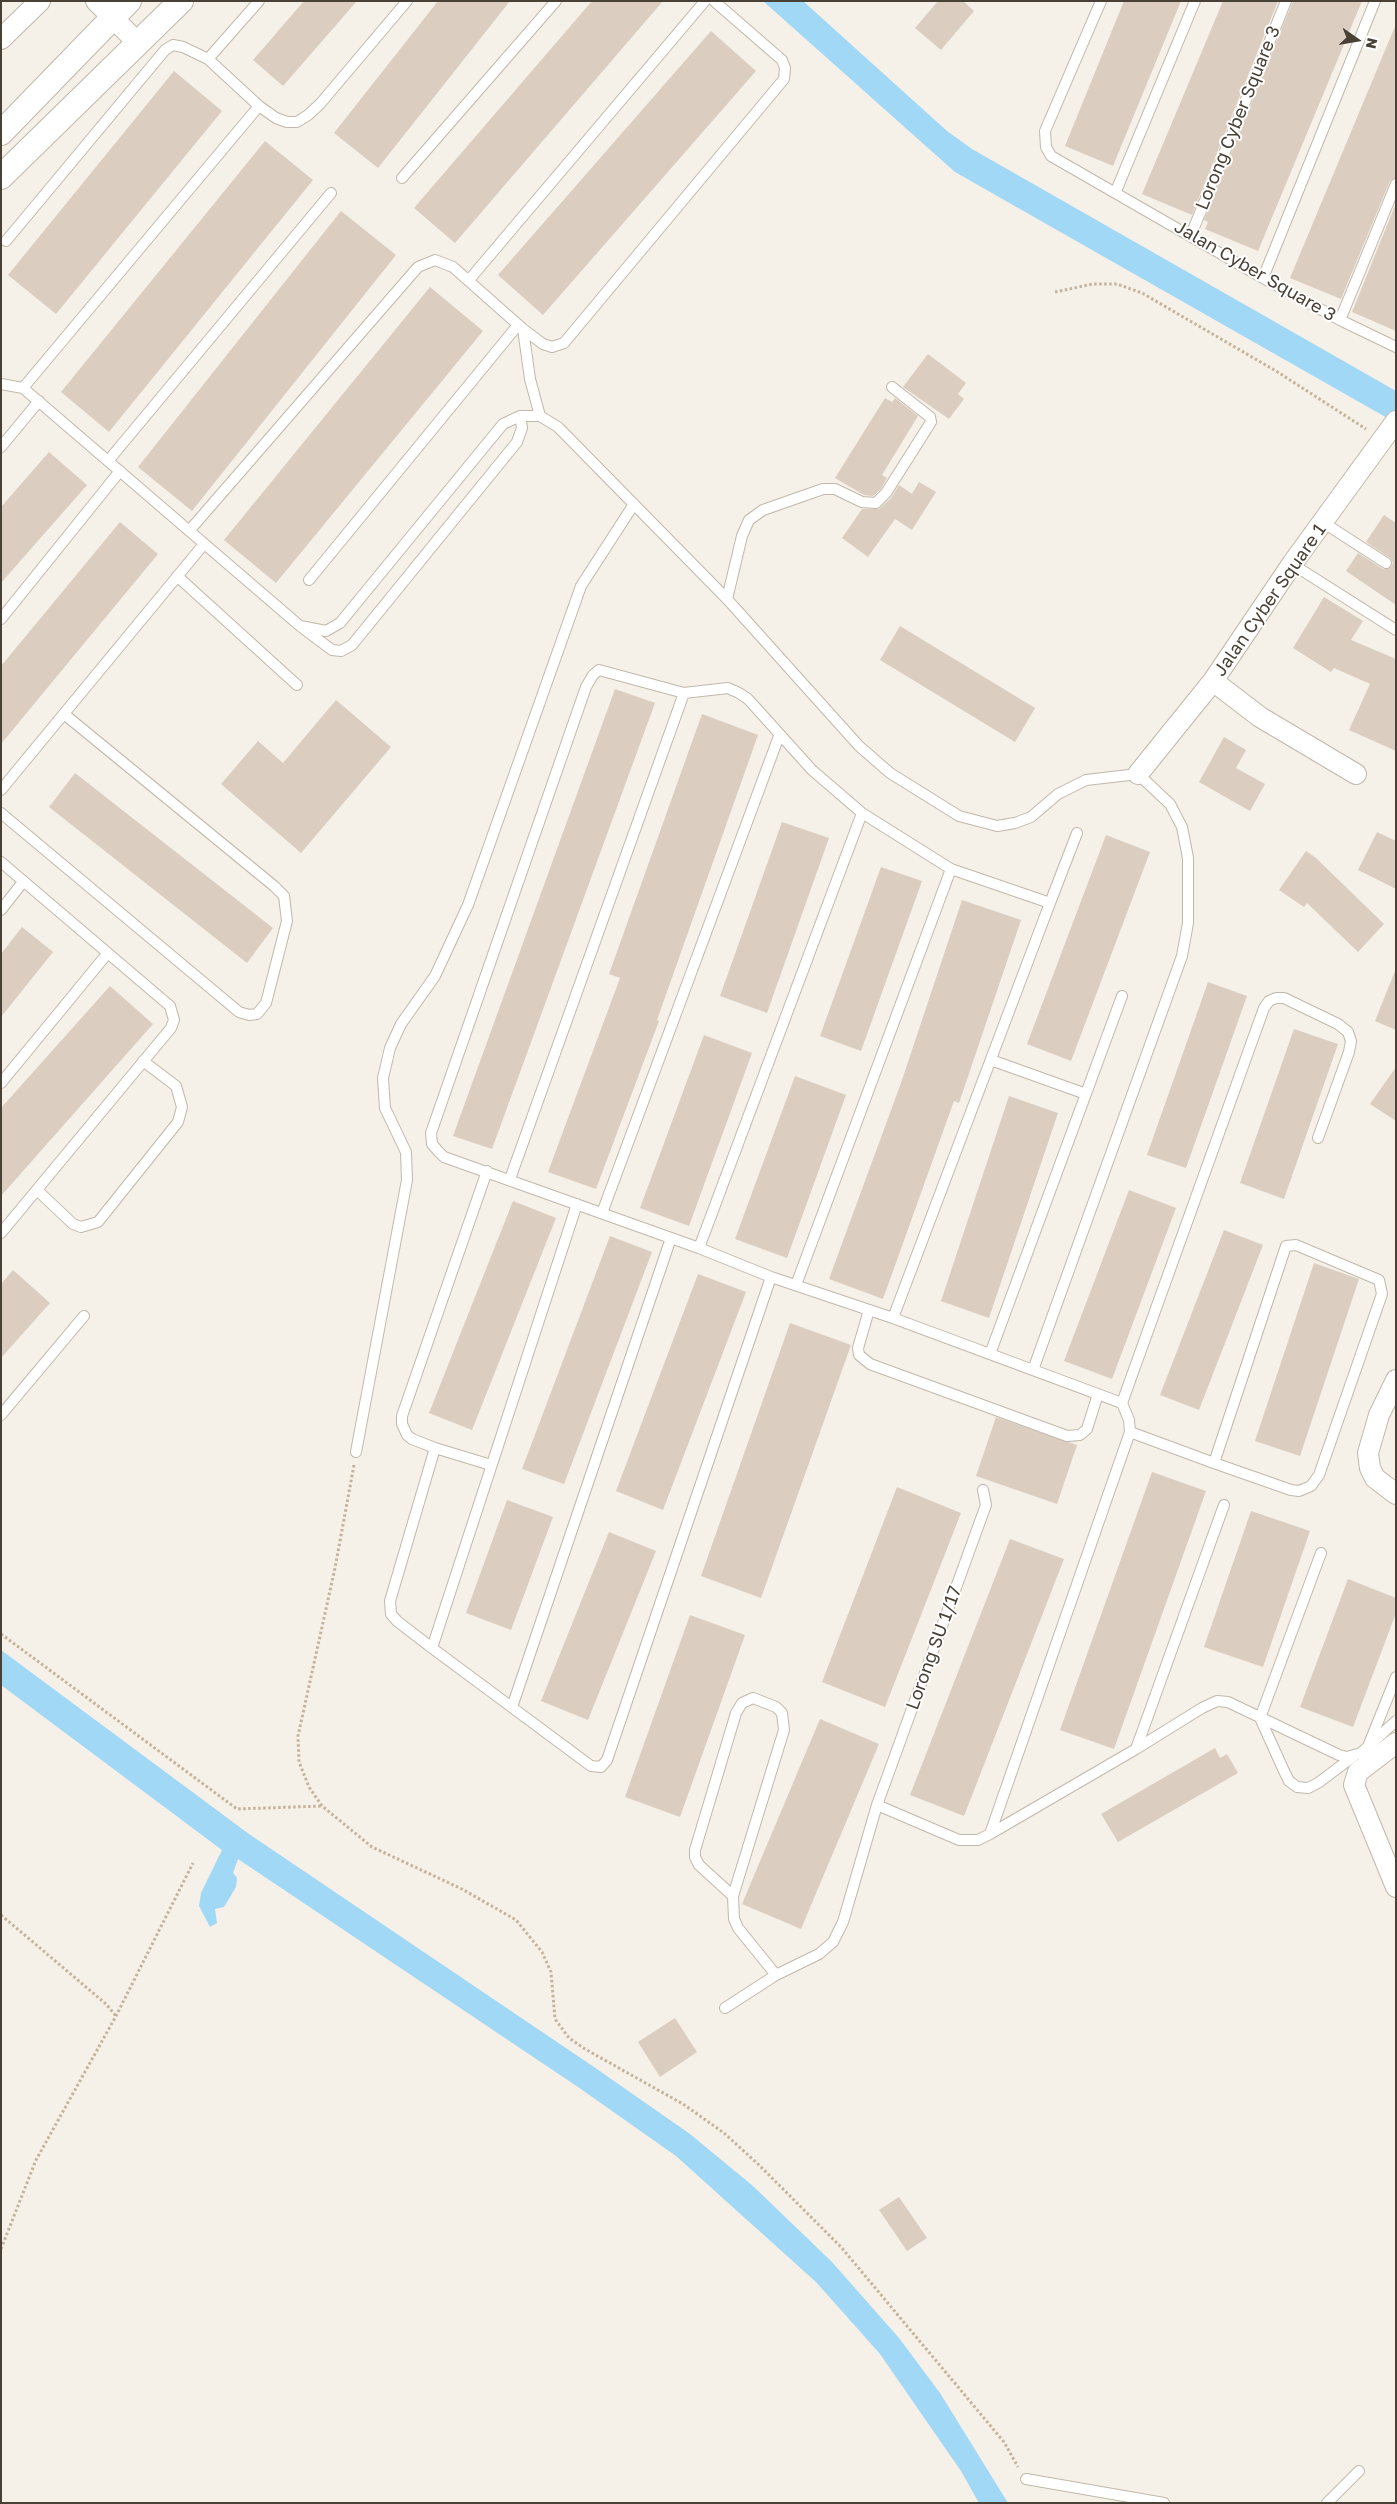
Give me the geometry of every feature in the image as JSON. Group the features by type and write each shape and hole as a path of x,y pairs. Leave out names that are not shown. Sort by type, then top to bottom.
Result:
{"street":[{"path":"1,39 40,1"},
{"path":"1,177 138,43 175,3"},
{"path":"1,133 112,7 138,43"},
{"name":"Jalan Cyber Square 1","path":"1138,774 1213,681 1292,564 1391,432"},
{"path":"1213,681 1260,717 1356,774"},
{"path":"1396,1380 1379,1415 1368,1453 1370,1468 1375,1478 1396,1494"},
{"path":"1393,1874 1355,1789 1354,1780 1358,1772 1396,1744"}],"lane":[{"path":"208,59 259,1"},
{"path":"6,241 165,50 173,46 183,47 208,59 258,106 276,118 287,122 297,122 320,104 407,1"},
{"path":"402,178 556,1"},
{"path":"469,280 705,1"},
{"path":"189,530 418,267 435,260 453,267 520,327 543,344 552,347 564,343 784,80 786,68 782,60 714,1"},
{"name":"Jalan Cyber Square 3","path":"1101,1 1045,131 1044,140 1051,156 1263,278 1340,320 1396,347"},
{"path":"1116,192 1195,1"},
{"name":"Lorong Cyber Square 3","path":"1191,235 1286,1"},
{"path":"1263,278 1375,1"},
{"path":"23,388 258,106"},
{"path":"1340,320 1396,184"},
{"path":"108,461 331,194"},
{"path":"520,327 530,379 540,416"},
{"path":"309,580 520,327"},
{"path":"1,384 23,388 300,626 332,650 341,651 352,645 517,442 522,428 520,416"},
{"path":"726,599 742,536 749,520 763,510 823,489 835,489 862,502 876,503 886,493 931,422 930,418 892,388"},
{"path":"1,447 39,401"},
{"path":"300,626 326,631 340,622 503,424 520,416 540,416 558,427 634,504 726,599 859,746 890,773 960,816 980,823 997,826 1015,823 1031,817 1058,794 1086,780 1138,774 1170,804 1182,827 1188,858 1188,923 1182,956 1033,1370"},
{"path":"1,619 120,471"},
{"path":"356,1452 407,1180 406,1152 385,1108 383,1078 390,1048 401,1024 435,976 468,906 581,586 634,504"},
{"path":"1324,523 1386,563"},
{"path":"1,790 204,544"},
{"path":"1292,564 1396,630"},
{"path":"177,576 297,685"},
{"path":"1050,904 951,869 862,813 812,770 779,736 748,699 740,693 728,688 684,693 600,670 592,675 586,687 431,1133 432,1144 444,1157 510,1179 699,1248 771,1277 893,1318 1122,1402"},
{"path":"510,1179 684,693"},
{"path":"1,813 239,1012 249,1015 257,1014 266,1004 287,922 284,896 64,714"},
{"path":"602,1213 779,736"},
{"path":"699,1248 862,813"},
{"path":"893,1318 1077,833"},
{"path":"1,862 170,1006 173,1012 171,1028 1,1233"},
{"path":"796,1285 951,869"},
{"path":"1,910 24,882"},
{"path":"1,1083 107,954"},
{"path":"990,1354 1122,996"},
{"path":"990,1834 1130,1432 1129,1420 1122,1402 1264,1008 1269,1001 1276,998 1284,998 1338,1024 1348,1032 1351,1041 1349,1052 1318,1138"},
{"path":"991,1060 1086,1094"},
{"path":"37,1190 73,1224 81,1227 91,1226 98,1222 178,1122 182,1108 176,1086 144,1061"},
{"path":"487,1171 402,1416 402,1424 407,1435 435,1448 491,1465"},
{"path":"432,1648 577,1204"},
{"path":"512,1707 671,1238"},
{"path":"1130,1432 1214,1463 1291,1490 1299,1491 1310,1486 1319,1475 1382,1294 1379,1280 1296,1245 1286,1246 1214,1463"},
{"path":"435,1448 390,1601 391,1614 397,1621 432,1648 591,1766 601,1767 607,1760 771,1277"},
{"path":"869,1310 858,1348 859,1355 870,1364 1067,1436 1075,1436 1087,1428 1098,1394"},
{"path":"1,1415 84,1316"},
{"name":"Lorong SU 1/17","path":"726,2008 776,1975 820,1954 833,1942 843,1922 877,1805 986,1505 983,1490"},
{"path":"1136,1749 1224,1505"},
{"path":"1321,1552 1260,1718 1289,1781 1298,1787 1308,1788 1318,1783 1367,1747 1396,1721"},
{"path":"1367,1747 1396,1677"},
{"path":"733,1896 698,1865 695,1850 736,1713 742,1703 753,1698 776,1707 782,1713 784,1730 733,1896 732,1908 738,1928 776,1975"},
{"path":"877,1805 959,1840 978,1840 1136,1749 1202,1708 1218,1701 1228,1702 1339,1755 1354,1756"},
{"path":"1327,2503 1359,2472"},
{"path":"1026,2479 1164,2503"}],"path":[{"path":"1055,292 1093,284 1117,284 1142,293 1276,371 1391,432"},
{"path":"356,1452 335,1568 298,1736 299,1762 309,1786 322,1806 372,1847 462,1889 516,1920 542,1952 551,1972 554,2019 569,2038 585,2049 683,2104 724,2133 759,2165 841,2247 1004,2442 1026,2479"},
{"path":"1,1634 237,1809 322,1806"},
{"path":"1,2249 36,2160 116,2016 193,1862"},
{"path":"1,1915 106,2004 116,2016"}],"water":[{"path":"763,1 803,1 947,131 972,149 1396,391 1396,423 955,172"},
{"path":"1,1650 249,1834 690,2134 753,2186 832,2262 899,2338 940,2393 1008,2503 979,2503 961,2471 880,2354 816,2282 676,2156 578,2087 238,1859 233,1873 237,1878 236,1887 224,1907 215,1909 217,1923 210,1927 199,1906 201,1893 222,1850 1,1685"}],"building":[{"path":"304,1 357,1 283,86 253,60"},
{"path":"438,1 510,1 378,168 334,133"},
{"path":"592,1 663,1 455,243 414,208"},
{"path":"938,1 963,1 974,11 941,50 915,28"},
{"path":"1124,1 1181,1 1113,166 1065,146"},
{"path":"1223,1 1278,1 1192,215 1142,194"},
{"path":"1293,1 1362,1 1258,251 1205,229 1208,222 1204,220"},
{"path":"1396,24 1396,177 1390,181 1341,299 1290,278"},
{"path":"711,31 756,71 543,315 498,275"},
{"path":"174,71 222,111 56,314 8,275"},
{"path":"265,141 313,180 109,432 61,392"},
{"path":"1396,203 1396,331 1352,312"},
{"path":"341,211 396,255 192,511 138,467"},
{"path":"430,287 483,331 276,583 224,540"},
{"path":"928,354 966,383 958,394 964,399 949,419 903,387"},
{"path":"885,398 892,402 895,398 918,416 882,475 887,478 881,489 873,496 864,495 835,478"},
{"path":"49,452 87,485 1,583 1,507"},
{"path":"919,482 936,492 912,530 895,519 868,557 842,538 862,509 879,509 891,498 899,485 912,494"},
{"path":"1384,515 1396,523 1396,605 1346,571 1358,553 1383,569 1391,567 1393,563 1390,558 1366,542"},
{"path":"120,522 158,554 1,744 1,666"},
{"path":"1324,597 1363,621 1351,640 1396,659 1396,751 1349,730 1370,684 1334,668 1331,672 1293,648"},
{"path":"900,626 1035,708 1015,742 880,660"},
{"path":"615,689 655,703 492,1149 453,1136"},
{"path":"336,700 391,747 301,853 221,784 258,741 283,763"},
{"path":"702,714 758,735 657,1020 659,1021 596,1189 548,1172 620,978 609,974"},
{"path":"1224,737 1246,750 1236,768 1265,784 1250,811 1199,782"},
{"path":"75,773 273,928 247,963 49,807"},
{"path":"782,822 829,838 767,1013 720,996"},
{"path":"1377,832 1396,841 1396,889 1358,870"},
{"path":"1106,835 1150,852 1071,1061 1027,1044"},
{"path":"1306,851 1316,858 1384,924 1358,952 1307,903 1304,907 1279,890"},
{"path":"881,867 922,881 861,1051 820,1036"},
{"path":"962,900 1021,920 959,1103 954,1101 883,1299 829,1279 901,1083"},
{"path":"22,927 53,952 1,1017 1,954"},
{"path":"1396,971 1396,1030 1375,1021"},
{"path":"1208,982 1247,996 1186,1168 1147,1155"},
{"path":"110,986 153,1024 1,1196 1,1108"},
{"path":"1294,1029 1338,1044 1284,1199 1240,1183"},
{"path":"704,1035 752,1053 689,1226 640,1208"},
{"path":"1396,1067 1396,1121 1370,1104"},
{"path":"795,1076 846,1095 787,1258 735,1239"},
{"path":"1009,1096 1058,1113 989,1318 941,1301"},
{"path":"1129,1190 1176,1208 1112,1379 1064,1361"},
{"path":"513,1201 556,1218 472,1430 429,1413"},
{"path":"1224,1230 1263,1245 1199,1410 1160,1395"},
{"path":"610,1236 652,1252 564,1484 522,1469"},
{"path":"1314,1263 1359,1279 1300,1456 1255,1441"},
{"path":"13,1270 50,1303 1,1358 1,1284"},
{"path":"698,1274 746,1292 663,1510 616,1491"},
{"path":"790,1323 851,1345 761,1598 701,1576"},
{"path":"996,1417 1077,1445 1057,1504 976,1476"},
{"path":"1152,1472 1206,1491 1114,1749 1060,1730"},
{"path":"897,1487 961,1513 885,1707 822,1682"},
{"path":"507,1500 553,1517 511,1630 466,1613"},
{"path":"1251,1511 1310,1531 1263,1667 1204,1647"},
{"path":"609,1532 656,1551 588,1720 541,1701"},
{"path":"1010,1539 1064,1559 964,1816 910,1795"},
{"path":"1348,1579 1396,1598 1396,1613 1353,1727 1300,1707"},
{"path":"690,1615 745,1635 680,1817 625,1797"},
{"path":"820,1719 879,1744 801,1929 742,1904"},
{"path":"1215,1748 1220,1758 1227,1754 1238,1773 1118,1842 1101,1814"},
{"path":"675,2018 697,2052 660,2077 638,2042"},
{"path":"899,2197 927,2238 907,2251 879,2210"}]}
